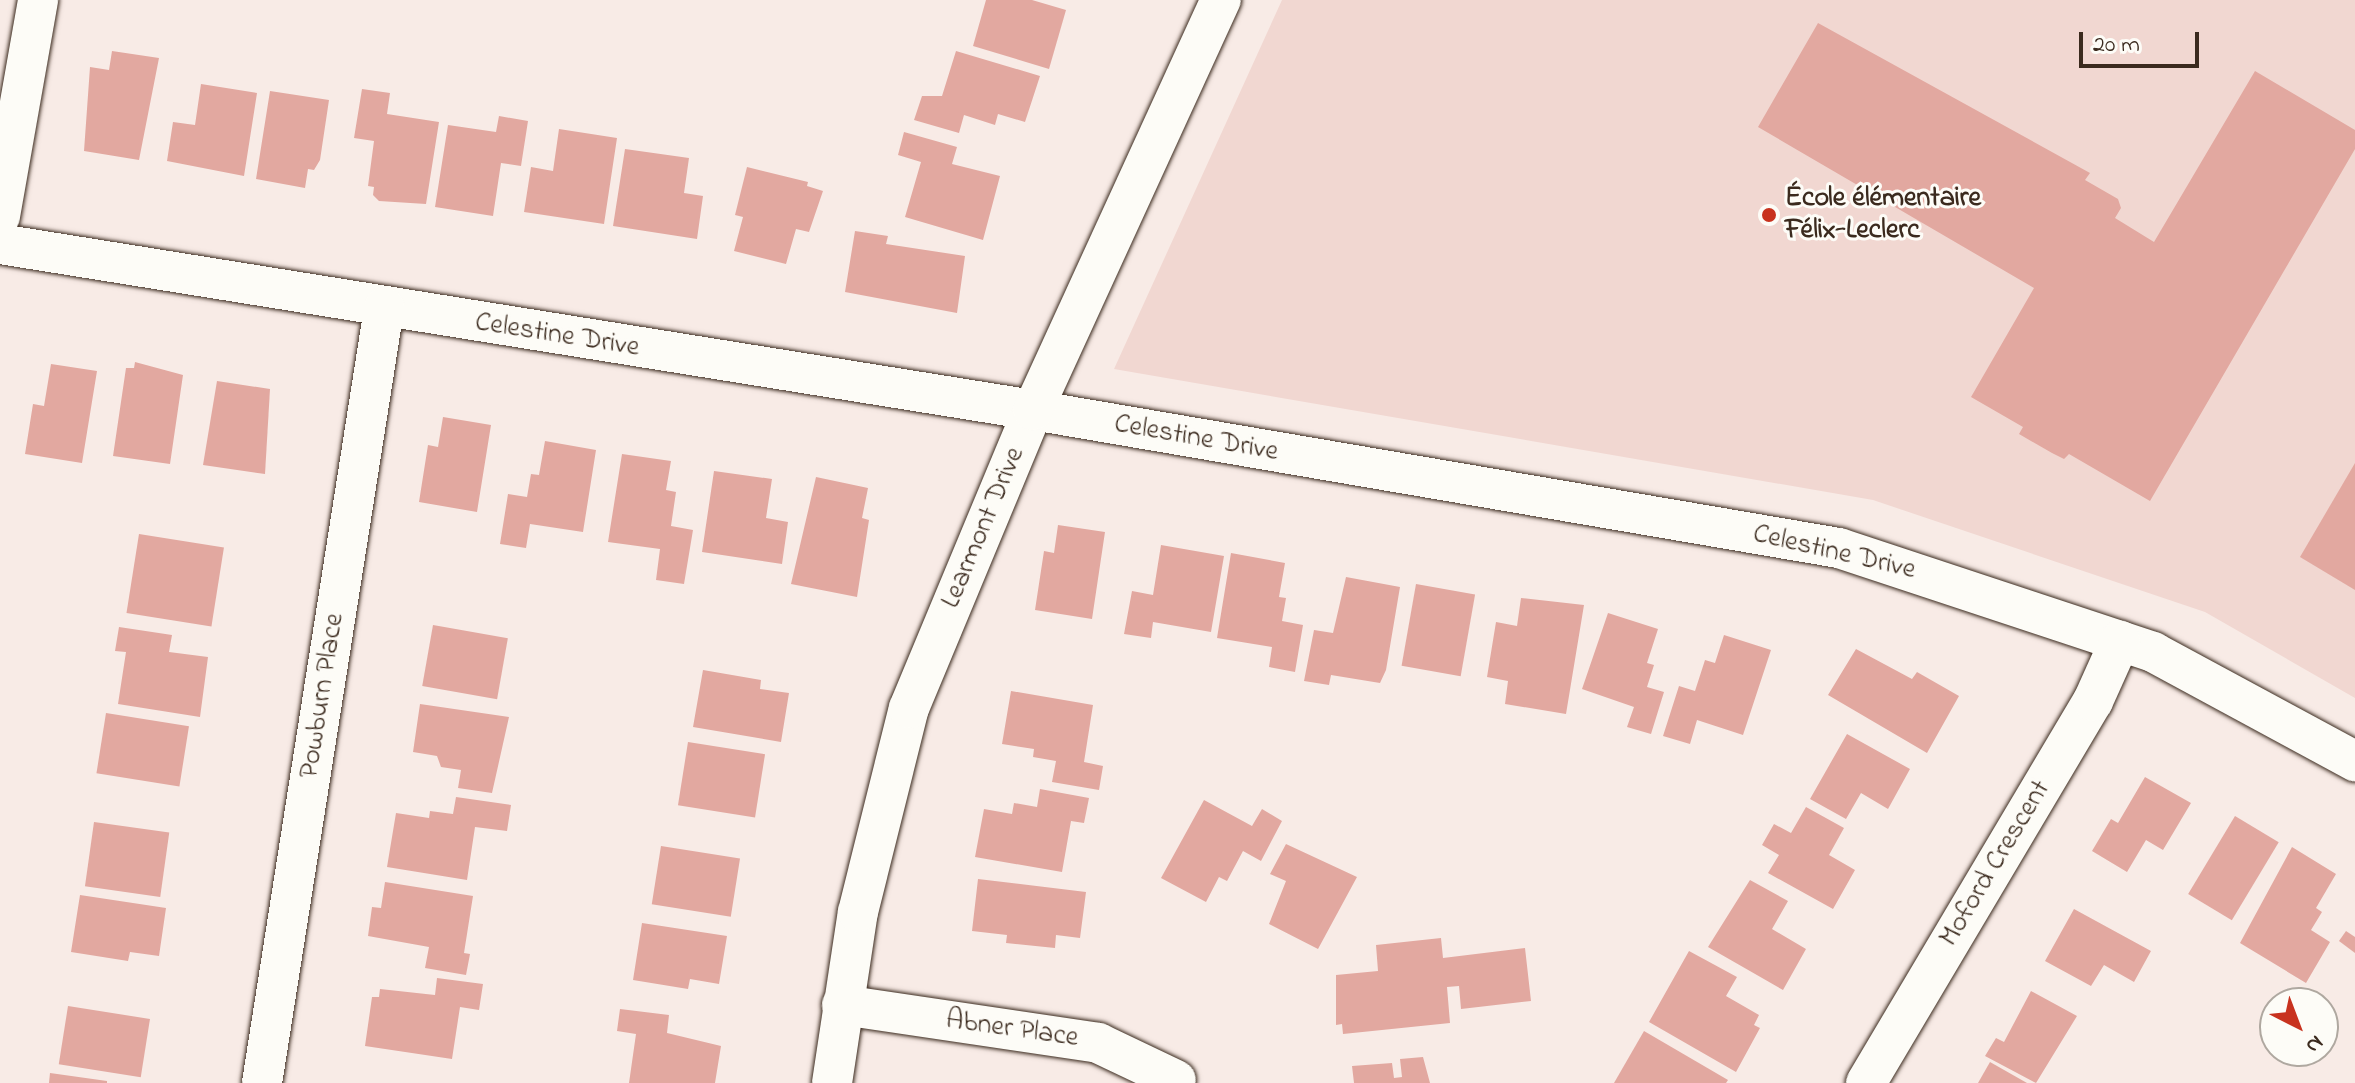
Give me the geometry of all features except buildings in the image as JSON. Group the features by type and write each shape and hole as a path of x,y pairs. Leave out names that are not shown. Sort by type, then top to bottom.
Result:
{"street":[{"path":"0,216 38,0"},
{"name":"Learmont Drive","path":"832,1083 858,912 909,708 1033,410 1221,0"},
{"name":"Celestine Drive","path":"0,244 1033,410 1839,548 2179,663 2355,761"},
{"name":"Powburn Place","path":"262,1083 384,308"},
{"name":"Moford Crescent","path":"1866,1083 2093,701 2120,641"},
{"name":"Abner Place","path":"842,1005 1098,1043 1176,1080"}],"shaded area":[{"name":"École élémentaire Félix-Leclerc","path":"1282,0 2355,0 2355,698 2205,612 1873,500 1114,369"}],"place":[{"name":"École élémentaire Félix-Leclerc","path":"1769,215"}]}
